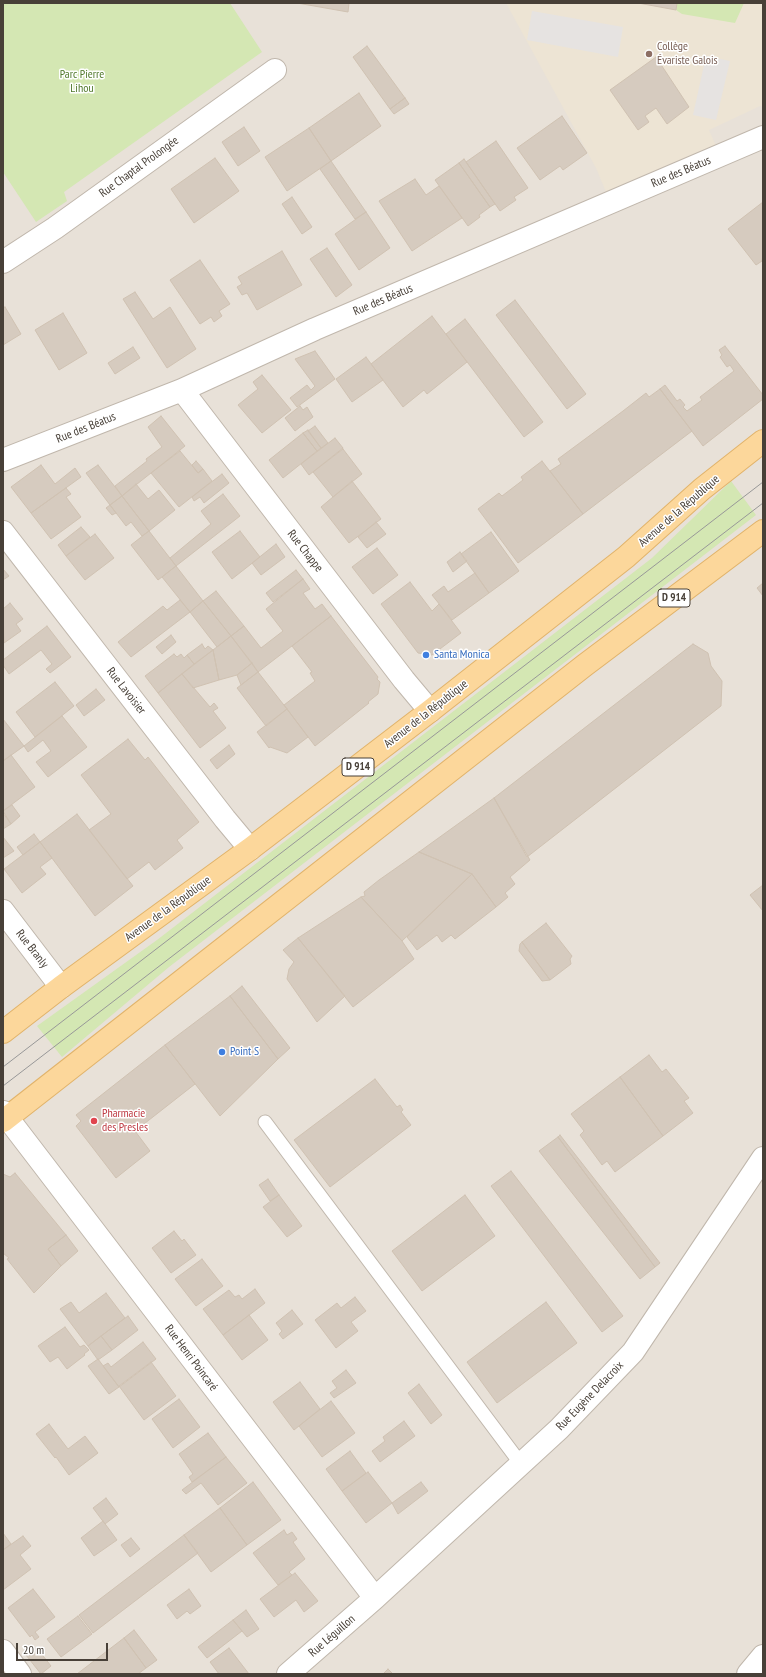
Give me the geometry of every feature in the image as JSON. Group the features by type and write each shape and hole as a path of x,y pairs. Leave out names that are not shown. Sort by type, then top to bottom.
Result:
{"main road":[{"name":"Avenue de la République","path":"3,1032 250,849 430,711 626,558 702,489 763,441"},
{"name":"D 914","path":"4,1117 585,665 763,531"}],"street":[{"name":"Rue Chaptal Prolongée","path":"3,262 61,223 275,70"},
{"name":"Rue des Béatus","path":"3,460 182,390 315,329 763,137"},
{"name":"Rue Chappe","path":"182,390 430,711"},
{"name":"Rue Lavoisier","path":"3,532 225,819 250,849"},
{"name":"Rue Branly","path":"3,912 62,987"},
{"name":"Rue Henri Poincaré","path":"4,1117 375,1598"},
{"name":"Rue Eugène Delacroix","path":"375,1598 559,1429 633,1352 763,1158"},
{"name":"Rue Léguillon","path":"288,1674 375,1598"},
{"path":"3,1651 20,1674"},
{"path":"748,1674 763,1656"}],"lane":[{"path":"265,1122 521,1464"}],"shaded area":[{"path":"3,3 763,3 763,1674 3,1674"},
{"name":"Collège Évariste Galois","path":"506,3 763,3 763,107 760,106 709,130 716,146 606,192 596,168"},
{"path":"532,11 623,27 618,57 527,40"},
{"path":"706,56 730,61 716,120 693,115"}],"green space":[{"name":"Parc Pierre Lihou","path":"3,3 230,3 262,52 64,192 67,201 36,222 3,172"},
{"path":"677,3 744,3 735,23 682,14 676,10"},
{"path":"731,481 756,515 169,967 62,1057 37,1026 157,940 652,558"}],"building":[{"path":"297,3 349,3 348,12"},
{"path":"638,3 677,3 676,10"},
{"path":"367,46 405,98 390,109 353,57"},
{"path":"656,57 689,107 667,124 656,108 645,116 649,122 638,130 610,90"},
{"path":"359,93 381,126 331,161 309,128"},
{"path":"405,98 409,104 394,114 390,109"},
{"path":"562,116 587,153 563,170 560,166 540,180 517,148"},
{"path":"244,127 260,151 238,166 222,142"},
{"path":"309,128 331,161 287,191 265,157"},
{"path":"496,141 528,188 514,197 516,200 500,211 466,162"},
{"path":"215,158 239,191 194,223 171,189"},
{"path":"464,159 495,204 490,207 459,163"},
{"path":"331,161 366,212 355,219 320,169"},
{"path":"459,163 490,207 468,226 435,180"},
{"path":"415,179 426,195 439,186 462,218 412,251 379,201"},
{"path":"292,197 312,227 302,234 282,204"},
{"path":"763,202 763,255 762,261 756,265 728,229"},
{"path":"366,212 390,248 359,270 335,234"},
{"path":"327,248 352,285 336,297 310,259"},
{"path":"282,251 302,285 257,310 247,293 242,295 237,287 242,284 238,277"},
{"path":"200,260 230,304 219,311 222,316 214,322 211,317 200,324 170,280"},
{"path":"135,292 153,319 170,307 196,349 167,368 123,299"},
{"path":"515,300 586,394 567,409 496,315"},
{"path":"5,307 21,334 3,345 3,308"},
{"path":"63,313 87,353 59,370 35,330"},
{"path":"432,316 467,362 427,394 424,390 403,407 371,364"},
{"path":"465,319 543,422 524,437 446,334"},
{"path":"725,346 763,395 763,399 703,446 660,389 665,385 677,401 680,399 685,405 683,407 687,411 702,400 700,397 734,371 730,365 727,367 720,357 722,355 719,350"},
{"path":"133,347 140,358 115,374 108,363"},
{"path":"315,351 335,379 297,407 290,398 307,385 311,390 315,386 295,359"},
{"path":"366,357 383,380 352,402 336,379"},
{"path":"262,375 291,410 262,433 238,405 258,389 253,382"},
{"path":"660,389 692,431 583,514 550,471 561,464 558,459 646,393 649,397"},
{"path":"300,406 303,410 307,407 313,417 295,431 285,418"},
{"path":"161,416 185,446 122,496 115,486 162,447 148,427"},
{"path":"315,426 328,443 321,448 308,431"},
{"path":"308,430 321,448 317,451 303,433"},
{"path":"303,433 317,451 283,478 269,460"},
{"path":"335,438 343,448 309,475 301,464"},
{"path":"343,449 362,474 333,497 313,472"},
{"path":"180,451 198,473 203,469 212,481 179,507 151,473"},
{"path":"196,461 203,469 198,473 192,465"},
{"path":"542,461 583,514 518,563 478,509 499,493 502,496 523,480 521,477"},
{"path":"41,465 55,484 75,468 81,477 31,513 11,487"},
{"path":"98,465 122,496 110,505 86,473"},
{"path":"222,474 229,483 204,503 200,497 194,501 192,497"},
{"path":"352,481 381,519 349,543 321,507"},
{"path":"136,484 148,499 159,490 175,510 149,531 122,496"},
{"path":"66,488 71,494 66,497 81,517 51,539 31,513"},
{"path":"223,494 240,516 176,566 170,558 211,524 201,511"},
{"path":"122,496 149,531 142,536 131,522 126,526 110,505"},
{"path":"110,505 116,513 112,515 106,508"},
{"path":"376,522 386,534 367,548 358,537"},
{"path":"81,527 90,537 66,556 58,545"},
{"path":"149,531 176,566 158,580 131,545"},
{"path":"240,531 260,557 232,579 212,552"},
{"path":"491,532 519,571 489,593 461,554"},
{"path":"95,534 114,558 85,580 66,556"},
{"path":"276,544 285,557 261,575 252,563"},
{"path":"377,548 398,575 373,594 352,567"},
{"path":"460,552 467,561 453,572 447,562"},
{"path":"176,566 203,601 190,612 162,577"},
{"path":"3,569 9,576 3,580"},
{"path":"296,570 303,579 273,602 266,593"},
{"path":"475,573 489,593 452,620 432,595 444,586 448,592"},
{"path":"303,579 310,589 303,593 315,609 322,604 331,616 258,672 231,636 244,626 261,648 283,631 266,609"},
{"path":"410,582 432,611 439,604 461,633 432,655 418,653 381,604"},
{"path":"763,583 763,596 757,588"},
{"path":"216,591 244,626 231,636 203,601"},
{"path":"180,600 190,612 131,657 118,642 163,606 167,610"},
{"path":"203,601 231,636 217,647 190,612"},
{"path":"10,603 23,619 16,624 21,631 4,643 3,609"},
{"path":"331,616 378,677 377,679 380,682 378,694 368,702 369,703 315,746 284,705 315,681 310,673 312,672 292,646"},
{"path":"47,626 71,657 50,673 46,669 52,664 41,650 9,674 3,665 3,660"},
{"path":"171,635 176,642 162,654 156,647"},
{"path":"231,636 252,663 237,675 219,680 213,650"},
{"path":"202,644 205,649 208,646 213,650 194,664 187,655"},
{"path":"693,644 708,653 711,666 722,681 721,706 527,857 494,798"},
{"path":"213,650 219,680 193,688 182,674"},
{"path":"174,654 177,657 181,654 184,658 187,655 194,664 158,693 145,676"},
{"path":"252,663 258,672 241,685 237,675"},
{"path":"258,672 287,709 266,726 237,688"},
{"path":"182,674 210,707 214,703 218,708 213,711 226,728 200,748 158,693"},
{"path":"55,682 74,706 35,737 16,712"},
{"path":"96,689 105,700 84,716 76,705"},
{"path":"287,709 308,737 287,753 270,747 269,748 257,732"},
{"path":"62,716 87,747 48,777 36,762 51,751 43,740 28,752 24,746"},
{"path":"3,719 24,746 3,761"},
{"path":"128,739 145,760 148,757 199,822 177,840 183,848 155,870 149,862 127,879 89,830 111,814 81,775"},
{"path":"229,745 235,754 217,769 210,760"},
{"path":"11,755 35,787 3,811 3,761"},
{"path":"494,798 530,860 510,877 515,884 505,893 508,897 496,907 472,874 419,852"},
{"path":"12,805 20,816 11,824 3,811"},
{"path":"3,813 11,824 3,829"},
{"path":"77,814 133,886 95,916 40,842"},
{"path":"34,834 40,842 23,855 17,847"},
{"path":"3,837 14,851 3,858"},
{"path":"40,842 52,858 40,867 46,874 22,893 4,869"},
{"path":"419,852 472,874 402,941 361,897 365,896 364,892 379,880"},
{"path":"472,874 496,907 455,939 451,935 442,942 437,935 417,950 407,937"},
{"path":"763,885 763,911 750,895"},
{"path":"361,897 402,941 414,959 353,1007 298,938"},
{"path":"546,923 572,956 570,959 571,964 550,980 522,942"},
{"path":"298,938 345,996 317,1022 287,979 289,969 294,962 283,950"},
{"path":"522,942 550,980 542,981 519,951 520,944"},
{"path":"242,986 290,1048 278,1059 230,996"},
{"name":"Point S","path":"230,996 278,1059 220,1116 165,1045"},
{"path":"165,1045 195,1084 135,1131 150,1151 116,1178 76,1126 81,1121 76,1115"},
{"path":"649,1055 662,1072 666,1069 689,1098 684,1101 693,1113 663,1136 620,1077"},
{"path":"620,1077 663,1136 615,1172 607,1161 602,1165 580,1135 584,1131 571,1114"},
{"path":"375,1079 397,1107 400,1105 403,1110 401,1112 411,1125 330,1187 294,1140"},
{"path":"560,1135 660,1263 655,1267 558,1137"},
{"path":"558,1137 655,1267 640,1279 539,1151"},
{"path":"511,1171 623,1316 602,1332 491,1186"},
{"path":"15,1173 66,1235 48,1249 61,1266 34,1293 7,1259 9,1258 3,1253 3,1174 10,1177"},
{"path":"268,1179 279,1195 270,1201 259,1185"},
{"path":"279,1195 302,1226 287,1237 263,1207"},
{"path":"465,1195 495,1236 422,1291 392,1251"},
{"path":"174,1231 182,1241 184,1239 196,1255 171,1273 152,1248"},
{"path":"66,1235 78,1251 61,1266 48,1249"},
{"path":"202,1259 223,1286 196,1306 175,1279"},
{"path":"255,1289 265,1303 223,1335 203,1309 229,1290 235,1297 239,1295 242,1299"},
{"path":"106,1293 125,1318 88,1346 60,1309 71,1302 79,1313"},
{"path":"355,1297 366,1311 351,1322 358,1331 336,1348 315,1320 337,1303 341,1308"},
{"path":"546,1302 577,1343 497,1403 467,1362"},
{"path":"292,1310 303,1324 283,1339 279,1334 282,1331 276,1323"},
{"path":"249,1315 268,1340 242,1360 223,1335"},
{"path":"128,1316 138,1330 112,1350 101,1336"},
{"path":"65,1327 80,1347 84,1345 89,1350 67,1369 58,1357 50,1362 38,1346"},
{"path":"101,1336 112,1350 98,1360 88,1346"},
{"path":"143,1342 156,1359 119,1387 103,1366 108,1363 111,1367"},
{"path":"98,1359 119,1387 109,1394 88,1366"},
{"path":"151,1362 176,1396 144,1420 119,1386"},
{"path":"346,1370 356,1383 334,1398 330,1393 337,1388 332,1381"},
{"path":"300,1382 320,1409 294,1430 273,1402"},
{"path":"419,1384 442,1415 431,1424 408,1393"},
{"path":"179,1399 200,1427 173,1448 152,1419"},
{"path":"331,1401 355,1433 322,1457 299,1426"},
{"path":"404,1421 415,1436 380,1462 372,1451 385,1441 383,1437"},
{"path":"49,1424 68,1449 85,1436 98,1453 69,1475 36,1434"},
{"path":"208,1433 226,1457 192,1482 189,1477 193,1474 179,1454"},
{"path":"350,1451 366,1473 342,1491 326,1469"},
{"path":"226,1457 247,1483 218,1505 201,1483 186,1494 182,1490"},
{"path":"368,1472 392,1503 366,1523 342,1491"},
{"path":"253,1482 281,1520 247,1545 220,1508"},
{"path":"421,1482 428,1491 398,1514 392,1503"},
{"path":"106,1498 118,1514 105,1524 93,1508"},
{"path":"220,1508 247,1545 211,1572 184,1535"},
{"path":"103,1521 117,1540 94,1556 81,1538"},
{"path":"284,1530 287,1535 292,1532 297,1539 293,1542 305,1559 289,1572 292,1575 278,1585 253,1553"},
{"path":"3,1533 11,1544 3,1550"},
{"path":"184,1535 198,1553 93,1633 79,1615"},
{"path":"23,1536 31,1546 20,1555 31,1569 3,1590 3,1550"},
{"path":"131,1538 140,1549 130,1557 121,1545"},
{"path":"295,1573 318,1601 304,1612 296,1600 274,1617 260,1599"},
{"path":"33,1589 55,1617 35,1632 39,1637 35,1640 32,1635 30,1637 8,1608"},
{"path":"189,1589 201,1606 190,1614 187,1611 177,1619 167,1605"},
{"path":"246,1610 259,1629 247,1637 233,1620"},
{"path":"78,1616 92,1634 61,1657 47,1639"},
{"path":"233,1620 242,1631 207,1658 198,1647"},
{"path":"134,1630 157,1660 146,1668 124,1638"},
{"path":"124,1638 146,1668 138,1674 77,1674"},
{"path":"36,1647 51,1666 41,1674 26,1655"},
{"path":"229,1648 249,1674 219,1674 210,1662"},
{"path":"388,1669 393,1674 383,1674"}],"tram line":[{"path":"3,1067 763,482"},
{"path":"3,1086 763,503"}],"place":[{"name":"Collège Évariste Galois","path":"649,54"},
{"name":"Santa Monica","path":"426,655"},
{"name":"Point S","path":"222,1052"},
{"name":"Pharmacie des Presles","path":"94,1121"}]}
